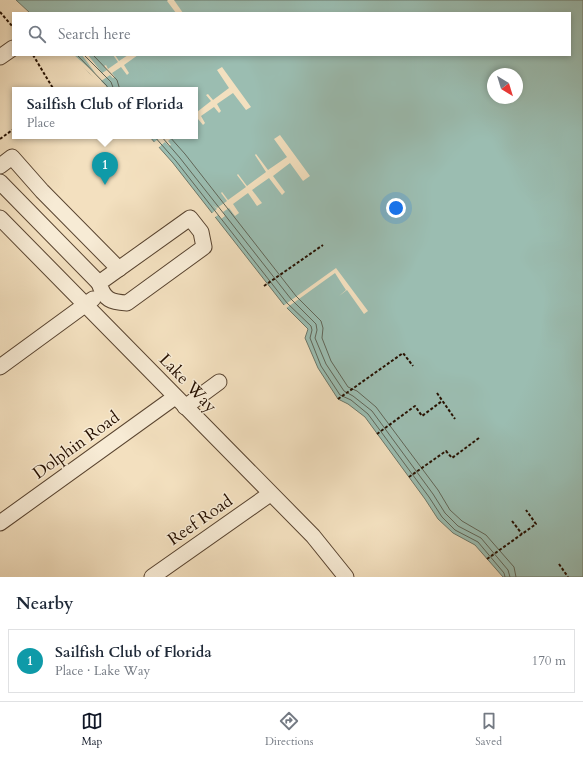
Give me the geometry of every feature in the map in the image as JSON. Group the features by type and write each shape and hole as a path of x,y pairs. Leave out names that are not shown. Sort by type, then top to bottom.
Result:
{"street":[{"path":"0,57 12,49"},
{"path":"0,166 12,157 42,191 118,269"},
{"path":"0,182 101,288 113,302 127,303 204,247 201,232 190,218 118,269 101,288 85,305 0,367"},
{"name":"Lake Way","path":"0,218 312,536 346,577"},
{"name":"Dolphin Road","path":"0,523 180,402 219,382"},
{"name":"Reef Road","path":"152,577 270,494"}],"path":[{"path":"0,12 12,26"},
{"path":"34,56 52,87"},
{"path":"0,139 12,130"},
{"path":"264,286 323,245"},
{"path":"338,399 403,353 413,366"},
{"path":"437,393 455,419"},
{"path":"377,434 415,406 422,416 442,401"},
{"path":"409,478 446,451 452,458 479,438"},
{"path":"487,559 536,524 526,510"},
{"path":"512,521 522,534"},
{"path":"558,564 568,577"}],"water":[{"path":"16,0 583,0 583,577 503,577 475,545 453,533 438,519 365,417 348,404 338,399 318,368 305,338 308,329 284,305 173,163 152,139 198,139 198,87 103,87 73,56 571,56 571,12 29,12"}],"pier":[{"path":"174,0 182,12 175,12 167,1"},
{"path":"75,56 96,74 83,56 89,56 102,73 107,70 104,66 106,65 108,69 118,62 114,56 116,56 119,61 126,56 137,56 124,65 129,73 127,75 121,67 112,73 115,77 113,78 110,75 101,81 107,87 101,87 89,73 71,57"},
{"path":"222,67 251,107 246,110 233,93 217,104 221,111 219,113 214,107 201,116 205,123 203,125 198,119 198,111 211,101 206,95 208,94 213,100 229,88 217,70"},
{"path":"280,135 310,176 303,181 290,163 273,176 285,192 282,195 269,178 252,190 262,203 257,206 248,193 233,204 239,213 235,216 229,208 223,212 225,216 221,219 218,215 214,218 211,214 217,209 213,205 217,208 227,201 221,193 222,192 228,200 246,187 237,175 238,174 247,186 266,172 255,155 256,154 268,170 287,157 274,139"},
{"path":"158,139 170,139 168,141 171,145 169,146 165,142 158,148 159,151 153,143"},
{"path":"336,268 368,311 364,314 347,290 339,296 346,290 335,273 285,309 283,306"}],"place":[{"name":"Sailfish Club of Florida","path":"105,185"}]}
